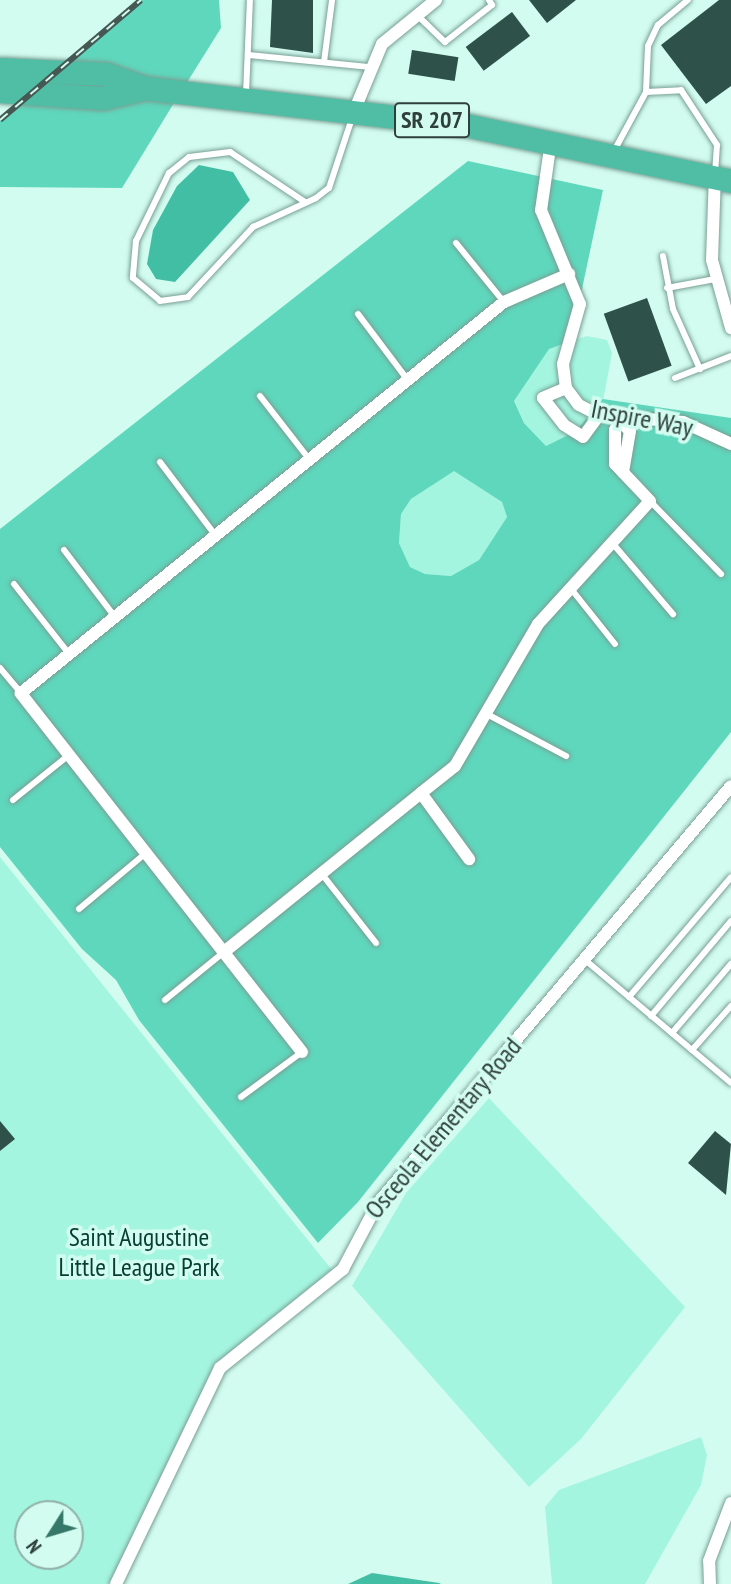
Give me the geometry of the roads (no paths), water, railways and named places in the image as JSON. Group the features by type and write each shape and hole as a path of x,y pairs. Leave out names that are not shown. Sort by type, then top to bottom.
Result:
{"highway":[{"name":"SR 207","path":"0,69 106,74 145,88 355,109 551,141 725,175"},
{"name":"SR 207","path":"0,91 103,97 145,88"}],"street":[{"path":"355,109 370,67 382,44 436,0"},
{"name":"Inspire Way","path":"551,141 541,210 580,304 563,364 566,388 579,405 599,415 622,421 683,422 731,444"},
{"path":"725,175 715,279 731,328"},
{"path":"302,1052 21,693 505,302 569,274"},
{"path":"566,388 543,398 564,425 583,437 599,415"},
{"path":"224,952 454,766 538,624 614,545 650,501 623,472 630,431 622,421"},
{"name":"Osceola Elementary Road","path":"116,1584 220,1368 343,1269 378,1203 731,786"},
{"path":"421,793 468,859"},
{"path":"710,1584 709,1561 731,1503"}],"lane":[{"path":"246,96 250,0"},
{"path":"324,62 332,0"},
{"path":"417,15 436,40 445,42 492,5 489,0"},
{"path":"614,153 646,92 648,46 658,25 688,0"},
{"path":"248,55 370,67"},
{"path":"646,92 681,90 717,145 725,175"},
{"path":"305,202 230,152 189,157 169,173 136,241 130,262 138,288 160,301 188,297 253,227 305,202 336,180 355,109"},
{"path":"456,243 505,302"},
{"path":"663,256 667,288 700,369"},
{"path":"667,288 715,279"},
{"path":"358,314 409,381"},
{"path":"675,378 731,356"},
{"path":"260,396 310,460"},
{"path":"160,463 216,536"},
{"path":"650,501 721,574"},
{"path":"614,545 673,614"},
{"path":"64,550 116,617"},
{"path":"13,584 69,654"},
{"path":"572,590 615,644"},
{"path":"0,668 21,693"},
{"path":"485,713 566,756"},
{"path":"12,800 69,755"},
{"path":"79,909 146,853"},
{"path":"321,873 376,943"},
{"path":"629,997 731,877"},
{"path":"651,1016 731,921"},
{"path":"165,1000 224,952"},
{"path":"584,959 731,1083"},
{"path":"671,1033 731,964"},
{"path":"692,1050 731,1006"},
{"path":"241,1097 302,1052"}],"railway":[{"path":"0,120 141,0"}],"park label":[{"name":"Saint Augustine Little League Park","path":"139,1252"}]}
